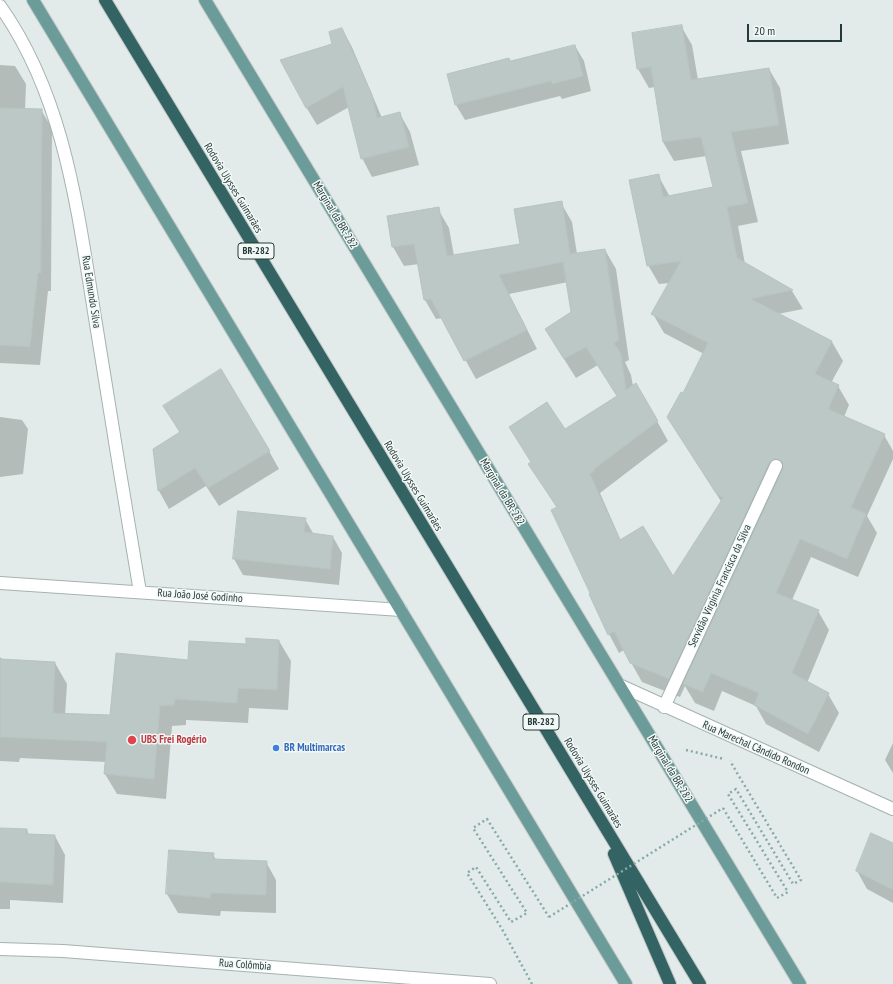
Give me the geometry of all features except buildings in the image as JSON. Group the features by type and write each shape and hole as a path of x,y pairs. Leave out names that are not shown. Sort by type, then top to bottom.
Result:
{"highway":[{"name":"Rodovia Ulysses Guimarães","path":"104,0 700,984"},
{"path":"595,811 670,984"}],"main road":[{"path":"33,0 626,984"},
{"name":"Marginal da BR-282","path":"205,0 800,984"}],"street":[{"name":"Rua Edmundo Silva","path":"0,6 12,23 39,72 64,146 77,210 140,592"},
{"name":"Servidão Virgínia Francisca da Silva","path":"664,707 776,466"},
{"name":"Rua João José Godinho","path":"0,582 400,610"},
{"name":"Rua Marechal Cândido Rondon","path":"619,686 893,809"},
{"name":"Rua Colômbia","path":"0,949 63,951 490,984"}],"path":[{"path":"532,984 502,929 467,873 476,867 511,922 527,913 473,828 488,819 549,917 723,808 777,898 788,892 728,794 736,789 793,884 801,880 730,761 653,742"}],"place":[{"name":"UBS Frei Rogério","path":"132,740"},
{"name":"BR Multimarcas","path":"276,748"}]}
